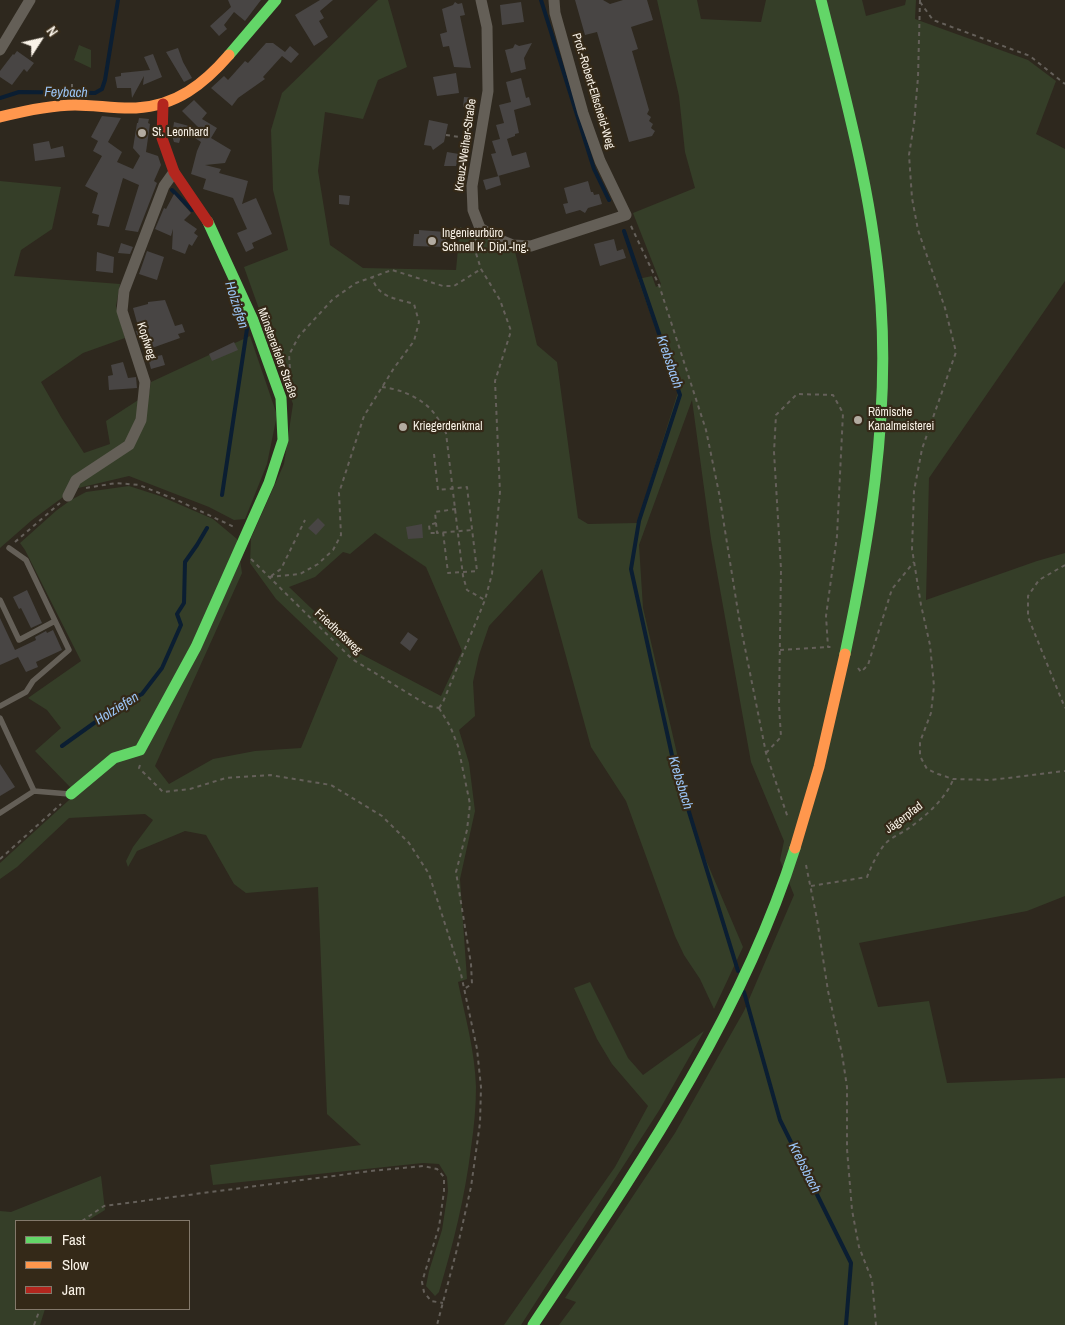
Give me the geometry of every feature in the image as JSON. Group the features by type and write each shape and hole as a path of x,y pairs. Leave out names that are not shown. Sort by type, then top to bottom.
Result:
{"main road":[{"path":"0,117 31,109 48,107 136,108 163,104 190,90 212,74 276,0"},
{"path":"533,1325 606,1216 674,1108 736,994 762,936 795,849 823,755 847,648 878,465 884,375 883,346 881,304 872,223 856,144 821,0"},
{"name":"Münstereifeler Straße","path":"140,750 196,647 269,483 283,440 281,398 253,320 206,217 174,172 162,138 163,104"},
{"path":"71,794 114,758 140,750"}],"street":[{"path":"0,50 30,0"},
{"name":"Kreuz-Weiher-Straße","path":"480,228 473,210 472,186 488,91 487,27 481,0"},
{"name":"Prof.-Robert-Ellscheid-Weg","path":"554,0 555,13 583,113 600,160 626,215"},
{"name":"Kopfweg","path":"68,496 76,480 129,446 141,420 145,382 122,311 124,291 164,186 174,172"},
{"path":"480,228 498,239 514,245 531,246 626,215"}],"lane":[{"path":"0,706 26,692 33,681 69,650 26,560 8,548"},
{"path":"0,600 19,640 55,622"},
{"path":"0,718 34,791"},
{"path":"0,813 34,791 71,794"}],"path":[{"path":"920,1 933,20 1030,56 1065,84"},
{"path":"920,1 918,77 910,155 912,198 918,230 945,308 956,352 922,449 912,522 912,549 930,645 934,686 931,713 920,742 920,756 927,769 954,779 991,780 1065,770"},
{"path":"446,135 459,137"},
{"path":"626,215 659,286 706,430 766,754 791,825"},
{"path":"464,989 472,984 471,964 456,872 468,830 470,804 458,746 450,726 439,708 444,702 485,600 492,574 500,492 495,380 511,331 500,300 481,269 474,247 480,228"},
{"path":"281,398 291,384 289,355 299,336 333,299 356,283 392,270 442,286 454,286 481,269"},
{"path":"269,577 300,574 318,564 333,550 341,535 339,493 364,416 414,341 419,322 414,304 383,295 375,287 372,277"},
{"path":"382,387 396,388 421,401 436,414 446,433 463,572 467,590 485,600"},
{"path":"766,754 781,737 779,705 781,569 774,452 776,415 797,394 833,395 843,413 837,536 826,616 828,647"},
{"path":"434,454 438,490 467,487 477,570 448,573 443,532"},
{"path":"85,488 116,483 139,485 185,503 246,534"},
{"path":"8,548 68,496"},
{"path":"437,532 435,512 456,509"},
{"path":"269,577 281,569 306,520"},
{"path":"436,523 429,525 430,533 472,530"},
{"name":"Friedhofsweg","path":"240,548 352,659 429,706 439,708"},
{"path":"858,666 861,672 868,665 892,589 914,562"},
{"path":"1065,564 1039,580 1028,596 1028,617 1065,708"},
{"path":"780,650 828,647 847,648"},
{"path":"140,750 140,768 163,792 190,789 226,778 270,775 331,785 382,816 409,842 430,874 461,974 477,1049 482,1087 480,1123 471,1187 437,1325"},
{"name":"Jägerpfad","path":"811,886 867,877 875,858 887,842 909,828 932,808 948,791 954,779"},
{"path":"0,859 71,794"},
{"path":"804,860 811,886 828,991 842,1054 847,1088 847,1150 852,1210 859,1248 872,1280 876,1325"},
{"path":"83,1220 104,1206 371,1171 423,1166 437,1169 444,1177 444,1191 439,1227 422,1282 424,1292 431,1301 443,1303"},
{"path":"34,1325 40,1310"}],"green space":[{"path":"378,0 388,0 407,67 378,80 363,119 325,112 318,171 330,245 363,268 456,270 460,227 514,247 537,345 557,362 578,518 588,524 637,523 678,392 638,279 652,276 656,287 661,284 633,213 695,188 685,152 679,96 657,0 697,0 701,19 761,22 766,0 862,0 866,16 905,5 906,0 916,0 915,19 1028,60 1056,81 1036,134 1065,149 1065,281 929,478 926,600 1065,553 1065,896 1027,911 859,943 878,1007 929,1001 947,1083 1065,1078 1065,1325 559,1325 576,1302 565,1298 675,1133 744,1011 794,895 780,860 784,841 751,762 711,539 692,400 639,545 643,608 697,839 743,947 714,1009 700,979 684,955 675,936 626,801 591,747 542,569 489,626 479,655 473,682 475,716 459,730 469,763 475,811 460,879 467,979 458,982 474,1060 476,1102 462,1203 439,1292 435,1296 426,1286 442,1230 448,1191 447,1177 439,1164 423,1163 213,1185 210,1165 361,1145 327,1114 318,887 246,893 234,884 206,835 185,831 137,851 128,867 126,861 133,847 153,820 145,814 69,818 17,867 0,879 0,863 80,790 70,787 35,751 61,728 47,710 28,698 81,661 20,543 71,500 86,492 129,486 160,496 213,519 237,539 242,573 155,766 169,784 213,759 255,751 301,748 338,658 276,599 250,563 251,538 284,464 293,404 244,267 288,250 273,190 271,130 282,93","holes":["375,533 426,567 462,651 441,696 357,652 289,587 315,577 343,552 350,554"]},
{"path":"79,45 91,50 91,68 74,60"},
{"path":"0,181 61,187 52,229 21,250 14,276 120,284 116,306 125,338 83,353 41,382 84,453 110,444 106,421 149,393 151,382 250,336 277,415 267,464 245,519 234,520 209,507 129,476 74,489 32,520 0,548"},
{"path":"590,982 628,1058 643,1075 704,1031 660,1109 521,1325 504,1325 615,1167 648,1106 612,1064 597,1039 574,988"},
{"path":"101,1176 105,1210 89,1220 15,1220 15,1310 45,1310 40,1325 0,1325 0,1211 11,1212"}],"building":[{"path":"228,0 261,0 245,21 234,12 224,25 227,29 219,36 210,26 231,7"},
{"path":"320,0 333,0 320,11 324,18 319,21 328,37 314,46 295,15"},
{"path":"575,0 603,0 610,4 623,0 647,0 653,20 631,27 638,49 632,51 649,110 647,114 651,117 649,121 653,124 651,128 655,131 652,136 629,142 597,32 585,35"},
{"path":"455,2 458,4 462,3 465,15 460,16 471,68 454,67 449,46 443,47 440,34 447,32 442,9 453,5"},
{"path":"521,2 524,22 502,25 500,5"},
{"path":"266,43 273,43 285,52 290,46 299,54 291,63 282,56 263,77 265,79 238,98 232,106 211,88 224,76 228,80 245,61 248,63"},
{"path":"532,43 524,58 526,69 511,73 505,50 513,48 515,44 519,46"},
{"path":"178,48 192,78 184,82 166,52"},
{"path":"17,51 34,63 27,72 24,69 12,85 0,77 0,71"},
{"path":"153,54 162,77 143,85 144,76 132,98 131,88 117,88 115,77 121,76 121,73 150,70 144,57"},
{"path":"456,73 459,93 437,96 433,77"},
{"path":"521,78 526,98 529,97 531,105 514,110 519,133 507,139 512,156 526,152 530,167 498,176 491,154 496,153 492,141 500,139 496,125 504,123 499,105 511,102 506,82"},
{"path":"464,97 476,98 475,108 463,107"},
{"path":"194,100 207,113 202,119 217,128 211,138 231,150 225,163 205,165 221,169 219,173 248,181 242,204 256,198 272,234 252,243 254,248 246,252 237,233 247,229 233,198 203,189 206,179 191,174 201,142 183,130 179,143 174,142 172,136 174,122 200,129 182,111"},
{"path":"102,116 121,118 108,142 122,152 117,162 133,169 140,156 133,148 137,123 139,118 149,119 146,152 158,156 161,165 154,181 157,183 138,232 125,230 139,185 123,178 109,227 97,225 99,215 92,213 98,193 85,186 102,156 93,151 98,141 91,137"},
{"path":"429,120 448,124 444,142 433,150 431,146 424,145"},
{"path":"49,141 51,149 63,146 65,157 35,161 33,144"},
{"path":"447,152 459,154 456,166 444,166"},
{"path":"499,176 501,185 486,190 483,180"},
{"path":"588,181 591,192 594,195 599,194 602,204 588,208 585,213 580,210 566,214 563,204 568,203 564,188"},
{"path":"174,194 191,213 184,220 197,229 194,233 198,236 192,246 189,244 185,254 172,249 173,229 171,236 155,229 164,208 166,209"},
{"path":"339,195 350,196 349,205 339,204"},
{"path":"419,230 446,232 446,247 413,246 414,234 419,234"},
{"path":"614,239 617,251 623,249 626,258 600,266 594,244"},
{"path":"121,243 133,247 130,254 118,253"},
{"path":"147,251 164,257 157,280 139,274"},
{"path":"97,252 114,257 113,273 96,271"},
{"path":"165,300 175,326 182,324 185,332 178,334 180,338 152,348 149,337 139,340 136,331 139,330 133,308 148,304 148,302"},
{"path":"234,342 238,350 212,361 209,354"},
{"path":"162,355 165,365 151,369 148,358"},
{"path":"123,362 128,378 136,377 137,388 109,390 108,376 113,375 111,365"},
{"path":"318,518 325,525 316,535 308,528"},
{"path":"422,524 423,538 408,539 406,527"},
{"path":"27,590 42,623 31,628 13,597"},
{"path":"0,618 15,650 36,640 35,637 46,631 47,633 53,630 62,650 36,662 38,667 26,672 17,655 18,657 0,665"},
{"path":"408,632 418,639 410,651 400,643"},
{"path":"0,764 15,787 0,796"}],"waterway":[{"name":"Feybach","path":"0,98 19,92 95,93 102,89 118,0"},
{"name":"Krebsbach","path":"541,0 594,169 609,200"},
{"name":"Holziefen","path":"172,190 192,210"},
{"name":"Krebsbach","path":"624,231 680,395 639,521 631,569 673,760 738,971"},
{"name":"Holziefen","path":"222,495 247,329 239,308"},
{"name":"Holziefen","path":"62,746 115,708 142,694 162,668 181,625 177,614 184,603 185,562 207,528"},
{"name":"Krebsbach","path":"744,992 780,1120 851,1263 846,1325"}],"traffic: fast":[{"path":"229,55 276,0"},
{"path":"821,0 866,189 877,266 883,349 882,393 875,481 862,568 845,654"},
{"path":"71,794 114,758 140,750 196,647 269,483 283,440 281,398 253,320 208,222"},
{"path":"533,1325 645,1154 681,1096 714,1036 745,975 772,912 795,848"}],"traffic: slow":[{"path":"0,117 66,105 136,108 164,103 188,92 199,84 229,55"},
{"path":"795,848 819,767 845,654"}],"traffic: jam":[{"path":"163,104 162,138 174,172 208,222"}],"place":[{"name":"St. Leonhard","path":"142,133"},
{"name":"Ingenieurbüro Schnell K. Dipl.-Ing.","path":"432,241"},
{"name":"Römische Kanalmeisterei","path":"858,420"},
{"name":"Kriegerdenkmal","path":"403,427"}]}
